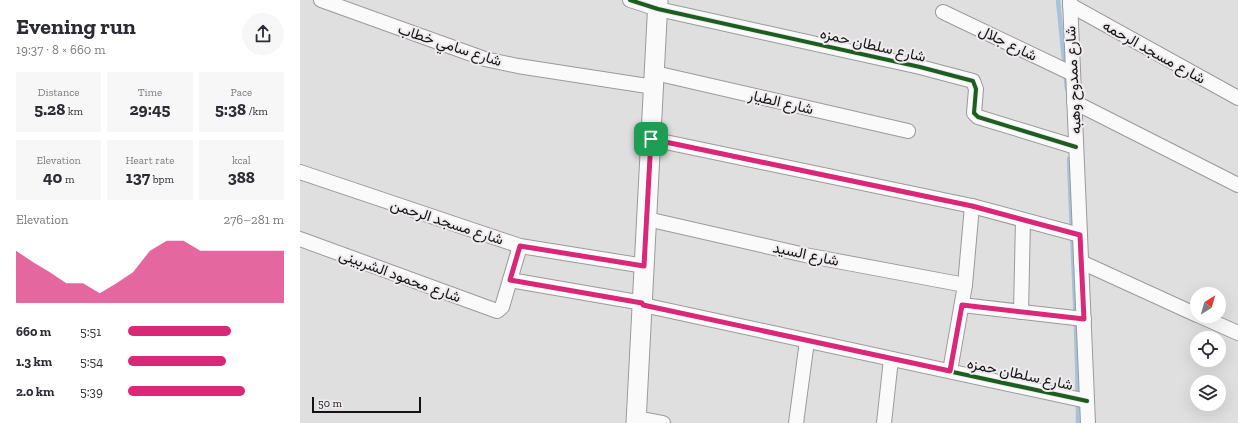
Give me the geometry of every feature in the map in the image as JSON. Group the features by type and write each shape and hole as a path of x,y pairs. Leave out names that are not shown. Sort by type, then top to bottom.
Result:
{"street":[{"name":"شارع سامي خطاب","path":"321,0 491,61 518,66 654,80"},
{"name":"شارع سلطان حمزه","path":"630,0 658,4 968,80 975,85 973,109 978,117 1076,147"},
{"name":"شارع ممدوح وهبه","path":"1070,3 1071,73 1076,147 1074,234 1081,262 1078,318 1080,399 1088,423"},
{"name":"شارع مسجد الرحمه","path":"1070,3 1238,98"},
{"path":"658,4 637,420 663,423"},
{"name":"شارع جلال","path":"942,12 1071,73"},
{"name":"شارع الطيار","path":"654,80 908,131"},
{"path":"1074,102 1238,185"},
{"path":"651,139 972,206 1074,234"},
{"name":"شارع مسجد الرحمن","path":"300,172 520,246 644,266"},
{"path":"950,371 965,285 972,206"},
{"name":"شارع السيد","path":"647,219 805,255 965,285"},
{"path":"1021,312 1023,220"},
{"name":"شارع محمود الشربينى","path":"300,239 494,310 500,310 510,280"},
{"path":"510,280 520,246"},
{"path":"1081,262 1190,312"},
{"name":"شارع سلطان حمزه","path":"510,280 643,304 807,341 1080,399"},
{"path":"962,305 1078,318"},
{"path":"1216,323 1238,333"},
{"path":"796,423 807,341"},
{"path":"884,423 891,359"}],"waterway":[{"path":"1058,0 1067,89"},
{"path":"1069,159 1076,324 1078,423"}],"cycle path":[{"path":"630,0 658,9 920,67 973,81 976,89 974,113 978,117 1076,147"},
{"path":"651,139 972,206 1080,235"},
{"path":"643,305 1087,401"}],"route":[{"path":"651,139 972,206 1080,235 1084,319 962,305 950,371 643,305 642,303 510,280 520,246 644,266 651,139"}]}
